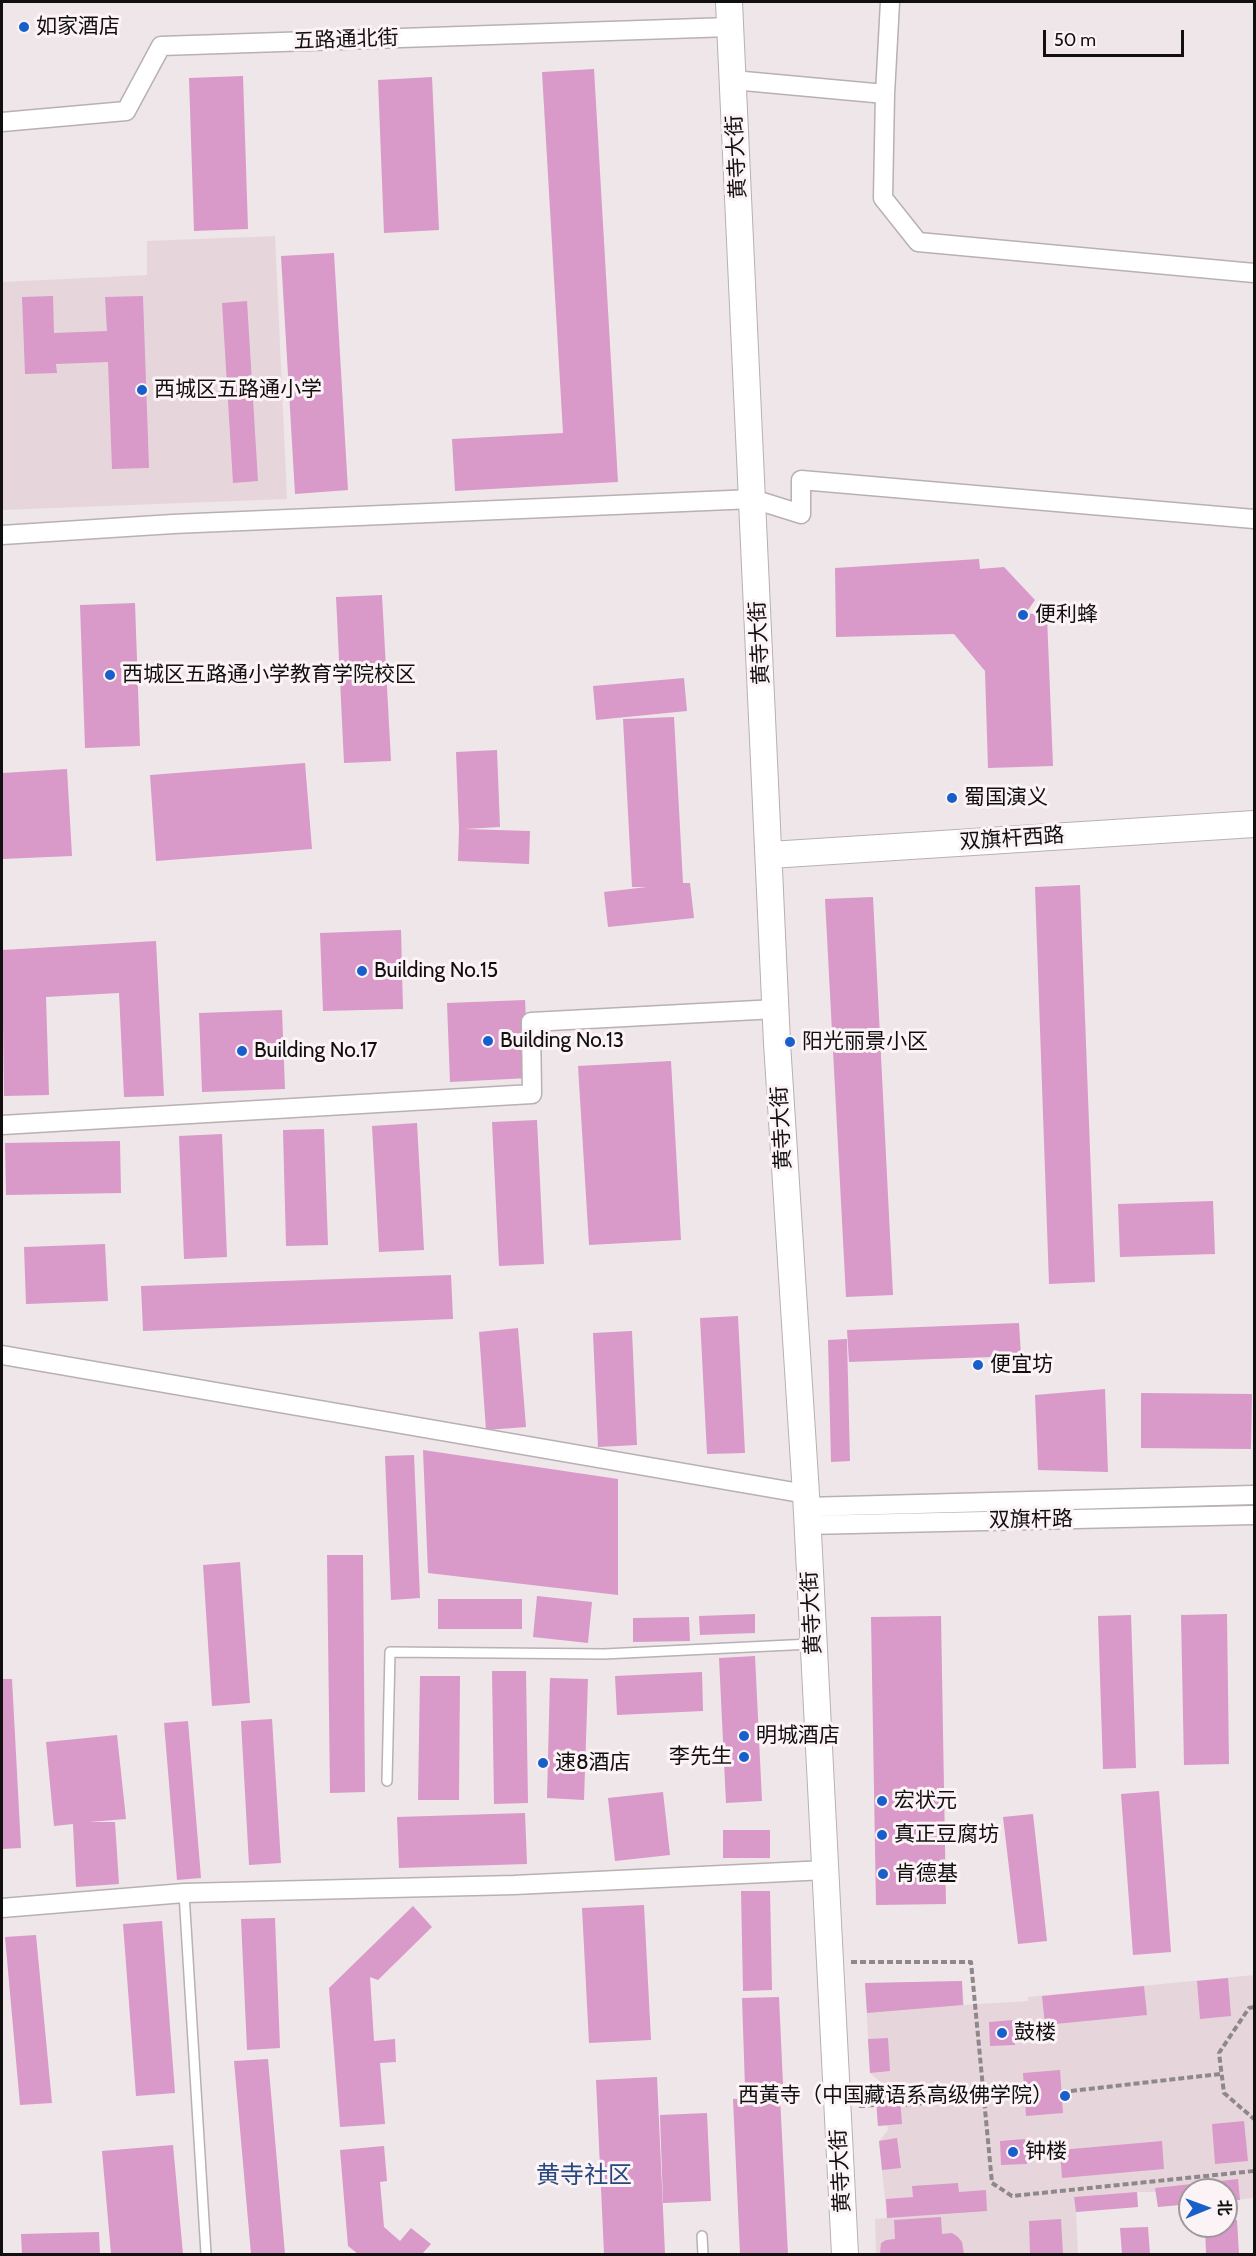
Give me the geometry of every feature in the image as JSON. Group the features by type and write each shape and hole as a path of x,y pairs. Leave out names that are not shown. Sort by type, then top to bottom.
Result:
{"street":[{"path":"890,2 883,198 918,242 1254,273"},
{"name":"黄寺大街","path":"729,14 734,81 776,1009 814,1644 846,2254"},
{"name":"五路通北街","path":"2,122 126,111 161,46 729,14"},
{"path":"734,81 885,94"},
{"path":"2,535 185,523 753,499 801,514 801,480 1254,519"},
{"name":"双旗杆西路","path":"770,855 1254,824"},
{"path":"2,1125 532,1094 531,1022 776,1009"},
{"path":"2,1355 806,1508 1254,1495"},
{"name":"双旗杆路","path":"806,1508 1254,1515"},
{"path":"2,1908 184,1893 514,1885 826,1870"}],"lane":[{"path":"387,1781 390,1652 604,1654 814,1644"},
{"path":"184,1893 206,2254"},
{"path":"702,2236 703,2254"}],"path":[{"path":"829,1962 971,1962 992,2182 1012,2196 1254,2170"},
{"path":"1254,2007 1249,2008 1218,2053 1224,2092 1254,2119"},
{"path":"1062,2092 1220,2074"},
{"path":"901,2105 1025,2095"}],"shaded area":[{"name":"西城区五路通小学","path":"275,236 287,499 2,510 2,282 147,275 147,241"},
{"name":"西黃寺（中国藏语系高级佛学院）","path":"1254,1975 1254,2198 1238,2200 1238,2178 1178,2178 1178,2205 1158,2207 1156,2192 1137,2192 1138,2207 1076,2212 1078,2254 876,2254 875,2219 887,2218 879,2141 888,2130 887,2125 878,2126 875,2086 884,2085 870,2073 865,1983 962,1981 964,2005 1028,2001 1028,1997"}],"building":[{"path":"594,69 618,482 455,491 452,439 563,433 542,72"},
{"path":"243,76 248,229 194,231 189,78"},
{"path":"432,77 439,230 384,233 378,80"},
{"path":"334,253 348,490 295,494 281,256"},
{"path":"53,296 54,333 107,331 105,297 143,296 149,468 112,469 108,362 56,364 57,373 25,374 22,297"},
{"path":"247,301 258,481 233,483 222,303"},
{"path":"979,559 980,569 1004,567 1035,600 1026,613 1047,616 1053,766 988,768 985,671 954,634 836,637 835,568"},
{"path":"382,595 391,761 344,763 336,597"},
{"name":"西城区五路通小学教育学院校区","path":"135,603 140,746 85,748 80,605"},
{"path":"684,678 687,711 596,720 593,686"},
{"path":"674,717 683,883 690,883 694,918 608,927 604,892 647,887 632,887 623,719"},
{"path":"497,750 500,827 464,829 530,831 529,864 458,861 456,752"},
{"path":"305,763 312,849 156,861 150,775"},
{"path":"67,769 72,856 2,859 2,773"},
{"path":"1080,885 1095,1282 1049,1284 1035,887"},
{"path":"873,897 893,1295 846,1297 825,899"},
{"name":"Building No.15","path":"401,930 403,1009 323,1011 320,933"},
{"path":"156,941 164,1096 124,1097 119,993 46,997 49,1095 4,1096 2,950"},
{"name":"Building No.13","path":"525,1000 529,1078 450,1082 447,1003"},
{"name":"Building No.17","path":"282,1010 285,1089 202,1092 199,1013"},
{"path":"671,1061 681,1240 589,1245 578,1066"},
{"path":"537,1120 544,1264 499,1266 492,1122"},
{"path":"417,1123 424,1250 379,1252 372,1126"},
{"path":"324,1129 328,1245 286,1246 283,1130"},
{"path":"222,1134 227,1257 184,1259 179,1136"},
{"path":"120,1141 121,1193 6,1195 5,1143"},
{"path":"1213,1201 1215,1254 1120,1257 1118,1204"},
{"path":"105,1244 108,1301 26,1304 24,1247"},
{"path":"451,1275 453,1319 143,1331 141,1286"},
{"path":"738,1316 745,1453 707,1454 700,1318"},
{"path":"1019,1323 1021,1356 849,1362 847,1330"},
{"path":"518,1328 526,1427 486,1430 479,1332"},
{"path":"632,1331 637,1445 598,1447 593,1333"},
{"path":"847,1339 850,1461 831,1462 828,1340"},
{"path":"1105,1389 1108,1472 1038,1470 1035,1395"},
{"path":"1141,1393 1252,1394 1251,1449 1141,1448"},
{"path":"423,1450 618,1479 618,1595 428,1573"},
{"path":"414,1455 420,1598 391,1600 385,1456"},
{"path":"327,1555 363,1555 365,1792 330,1793"},
{"path":"240,1562 250,1703 212,1706 203,1565"},
{"path":"537,1596 592,1602 588,1643 533,1637"},
{"path":"438,1599 522,1599 522,1629 438,1629"},
{"path":"755,1614 755,1633 700,1635 699,1616"},
{"path":"1227,1614 1229,1764 1184,1765 1181,1615"},
{"path":"1131,1615 1136,1768 1103,1769 1098,1616"},
{"path":"941,1616 946,1904 876,1905 871,1617"},
{"path":"689,1617 690,1641 633,1642 633,1618"},
{"path":"755,1656 762,1801 726,1803 719,1658"},
{"path":"492,1671 526,1671 528,1803 494,1804"},
{"path":"702,1672 703,1711 617,1715 615,1676"},
{"path":"420,1676 460,1676 459,1800 418,1800"},
{"path":"550,1678 588,1679 584,1800 547,1798"},
{"path":"2,1679 12,1679 21,1848 2,1849"},
{"path":"272,1719 281,1863 249,1865 241,1721"},
{"path":"188,1721 201,1878 177,1880 164,1723"},
{"path":"117,1735 126,1819 89,1822 115,1822 119,1884 76,1887 73,1824 54,1826 46,1742"},
{"path":"1159,1791 1171,1952 1133,1955 1121,1794"},
{"path":"663,1792 670,1855 615,1861 608,1798"},
{"path":"525,1813 527,1864 399,1868 397,1817"},
{"path":"1033,1814 1047,1941 1018,1944 1003,1817"},
{"path":"723,1830 770,1830 770,1858 723,1858"},
{"path":"741,1891 770,1891 772,1990 743,1991"},
{"path":"644,1905 651,2040 589,2043 582,1908"},
{"path":"413,1906 432,1927 378,1980 370,1977 374,2041 395,2039 396,2062 380,2063 385,2124 340,2127 329,1988"},
{"path":"275,1918 280,2048 247,2050 241,1919"},
{"path":"162,1921 175,2093 136,2096 123,1924"},
{"path":"36,1935 52,2103 20,2105 5,1937"},
{"path":"1228,1978 1231,2016 1200,2019 1197,1981"},
{"path":"962,1981 963,2005 867,2013 865,1983"},
{"path":"1144,1986 1147,2015 1045,2025 1042,1996"},
{"path":"779,1997 783,2085 745,2087 742,1998"},
{"name":"鼓楼","path":"1014,2020 1015,2045 990,2046 989,2022"},
{"path":"888,2038 890,2071 870,2073 868,2039"},
{"path":"268,2059 285,2254 251,2254 234,2061"},
{"path":"1060,2070 1063,2113 1026,2116 1023,2073"},
{"path":"657,2077 665,2254 604,2254 596,2080"},
{"path":"899,2084 902,2124 878,2126 875,2086"},
{"path":"780,2097 788,2254 740,2254 733,2099"},
{"path":"707,2113 711,2201 663,2203 660,2115"},
{"path":"1244,2121 1248,2161 1215,2164 1212,2124"},
{"path":"897,2138 901,2168 882,2170 879,2141"},
{"name":"钟楼","path":"1025,2139 1027,2164 1001,2165 1000,2141"},
{"path":"1162,2141 1164,2169 1062,2178 1060,2150"},
{"path":"173,2145 183,2254 111,2254 102,2151"},
{"path":"384,2146 387,2181 380,2182 384,2227 400,2241 411,2228 431,2244 422,2254 358,2254 348,2246 340,2150"},
{"path":"958,2183 959,2192 986,2190 987,2211 887,2218 886,2199 913,2197 912,2186"},
{"path":"1178,2186 1178,2205 1158,2207 1155,2188"},
{"path":"1137,2192 1138,2207 1076,2212 1074,2197"},
{"path":"941,2217 942,2234 952,2233 958,2237 962,2242 964,2254 880,2253 881,2243 895,2239 894,2220"},
{"path":"1061,2219 1063,2254 1030,2254 1029,2221"},
{"path":"1148,2227 1150,2254 1122,2254 1120,2228"},
{"path":"99,2232 100,2254 22,2254 21,2234"},
{"path":"1238,2237 1239,2254 1206,2254 1205,2238"}],"place":[{"name":"如家酒店","path":"24,27"},
{"name":"西城区五路通小学","path":"142,390"},
{"name":"便利蜂","path":"1023,615"},
{"name":"西城区五路通小学教育学院校区","path":"110,675"},
{"name":"蜀国演义","path":"952,798"},
{"name":"Building No.15","path":"362,971"},
{"name":"Building No.13","path":"488,1041"},
{"name":"阳光丽景小区","path":"790,1042"},
{"name":"Building No.17","path":"242,1051"},
{"name":"便宜坊","path":"978,1365"},
{"name":"明城酒店","path":"744,1736"},
{"name":"李先生","path":"744,1757"},
{"name":"速8酒店","path":"543,1763"},
{"name":"宏状元","path":"882,1801"},
{"name":"真正豆腐坊","path":"882,1835"},
{"name":"肯德基","path":"883,1874"},
{"name":"鼓楼","path":"1002,2033"},
{"name":"西黃寺（中国藏语系高级佛学院）","path":"1065,2096"},
{"name":"钟楼","path":"1013,2152"}],"district":[{"name":"黄寺社区","path":"584,2176"}]}
